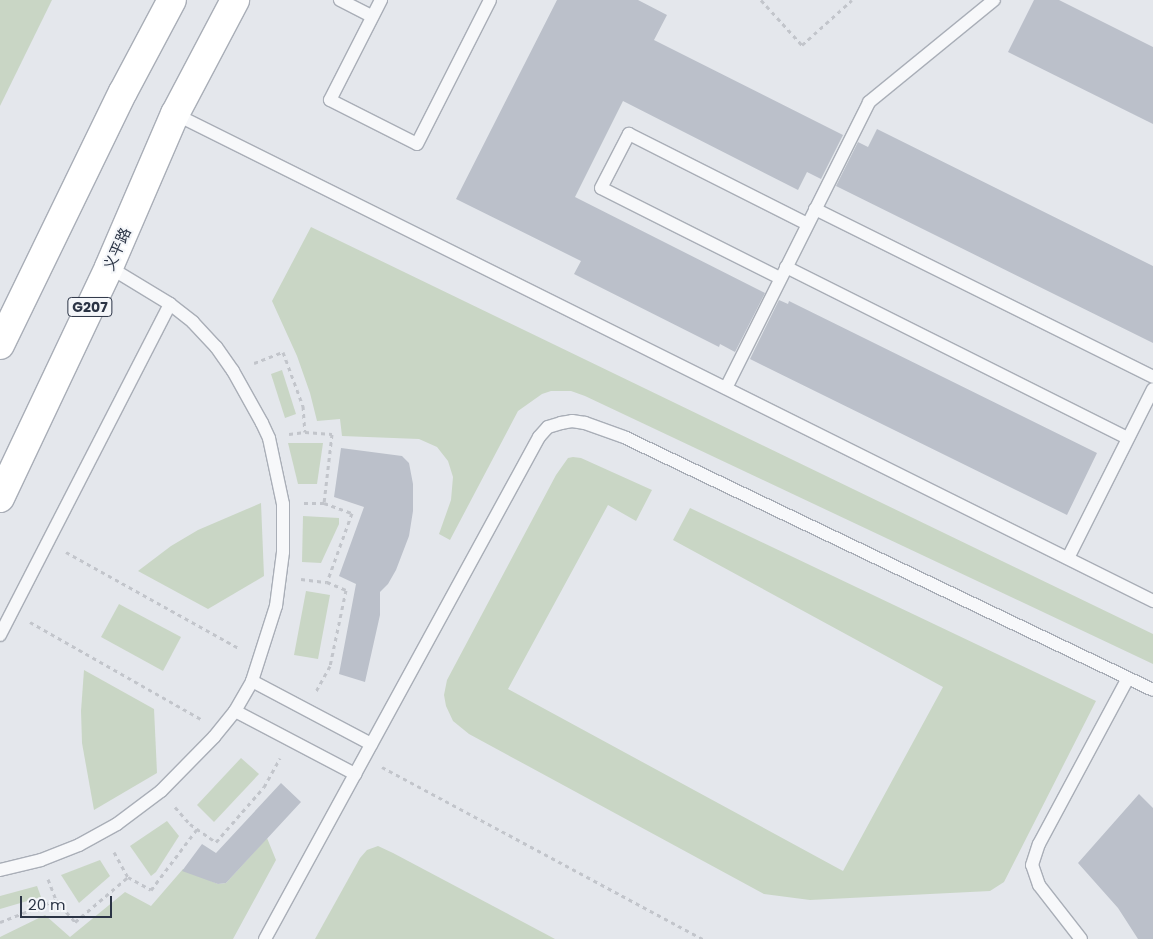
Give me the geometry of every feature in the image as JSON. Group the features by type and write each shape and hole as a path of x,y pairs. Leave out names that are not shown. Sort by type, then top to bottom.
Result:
{"highway":[{"path":"0,344 123,92 172,0"},
{"name":"义平路","path":"0,498 109,267 175,114 235,0"}],"lane":[{"path":"340,0 372,16"},
{"path":"380,0 330,100 417,144 490,0"},
{"path":"726,388 869,102 994,0"},
{"path":"175,114 1152,599"},
{"path":"807,224 629,134 601,188 1128,438"},
{"path":"815,209 1153,376"},
{"path":"0,870 41,860 102,833 147,804 220,730 235,710 252,681 276,606 283,552 283,504 269,438 233,371 216,347 193,322 170,304 109,267"},
{"path":"0,635 170,304"},
{"path":"1068,558 1153,388"},
{"path":"265,939 539,437 548,427 572,421 598,426 624,437 1153,690"},
{"path":"1081,939 1039,885 1032,865 1050,822 1128,678"},
{"path":"252,681 371,744"},
{"path":"235,710 355,774"}],"path":[{"path":"761,0 802,45 852,0"},
{"path":"233,371 283,352 303,406 305,432"},
{"path":"269,438 305,432 332,434 324,503"},
{"path":"283,504 324,503 352,513 327,582"},
{"path":"48,542 260,660"},
{"path":"12,612 220,730"},
{"path":"364,757 704,939"},
{"path":"102,833 128,877 151,890 197,829"},
{"path":"41,860 56,900 75,922 128,877"},
{"path":"0,922 56,900"}],"green space":[{"path":"0,0 52,0 0,106"},
{"path":"311,227 1153,634 1153,664 571,391 551,391 542,394 518,411 450,540 439,534 451,500 453,477 448,461 437,447 419,439 342,436 340,419 317,421 310,393 297,356 272,301"},
{"path":"282,370 296,414 285,418 271,374"},
{"path":"288,443 323,443 317,484 298,484"},
{"path":"568,458 581,458 652,490 636,521 608,505 508,689 843,871 943,687 673,540 690,508 1096,701 1004,882 990,891 810,900 764,894 469,734 453,721 446,706 444,695 447,680 556,475"},
{"path":"261,503 264,576 208,609 138,571 171,546 198,530"},
{"path":"303,516 339,518 339,524 321,563 302,562"},
{"path":"306,591 330,595 318,659 294,655"},
{"path":"119,604 181,637 163,671 101,637"},
{"path":"84,670 154,709 157,773 94,810 82,743 81,711"},
{"path":"241,758 259,774 214,822 197,805"},
{"path":"167,821 179,836 156,872 151,876 130,846"},
{"path":"267,838 276,860 233,939 0,939 0,937 45,915 70,937 125,892 151,906 183,869 218,884 226,883"},
{"path":"378,846 555,939 315,939 360,858 367,850"},
{"path":"100,860 110,876 79,903 61,875"},
{"path":"37,886 41,897 0,909 0,896"}],"building":[{"path":"557,0 638,0 667,15 654,40 843,135 821,179 807,172 798,190 623,101 575,197 765,293 735,352 720,344 719,347 574,274 581,261 456,199"},
{"path":"1034,0 1059,0 1153,47 1153,124 1008,52"},
{"path":"877,129 1153,266 1153,343 836,186 858,142 868,147"},
{"path":"779,300 788,304 789,301 1097,453 1067,515 750,359"},
{"path":"341,448 402,456 409,463 413,484 413,511 409,536 396,570 388,584 380,592 380,615 365,682 339,674 356,584 339,576 364,507 334,497"},
{"path":"281,783 301,802 226,883 218,884 182,871 202,844 216,853"},
{"path":"1139,794 1153,808 1153,939 1138,939 1118,908 1078,863"}]}
